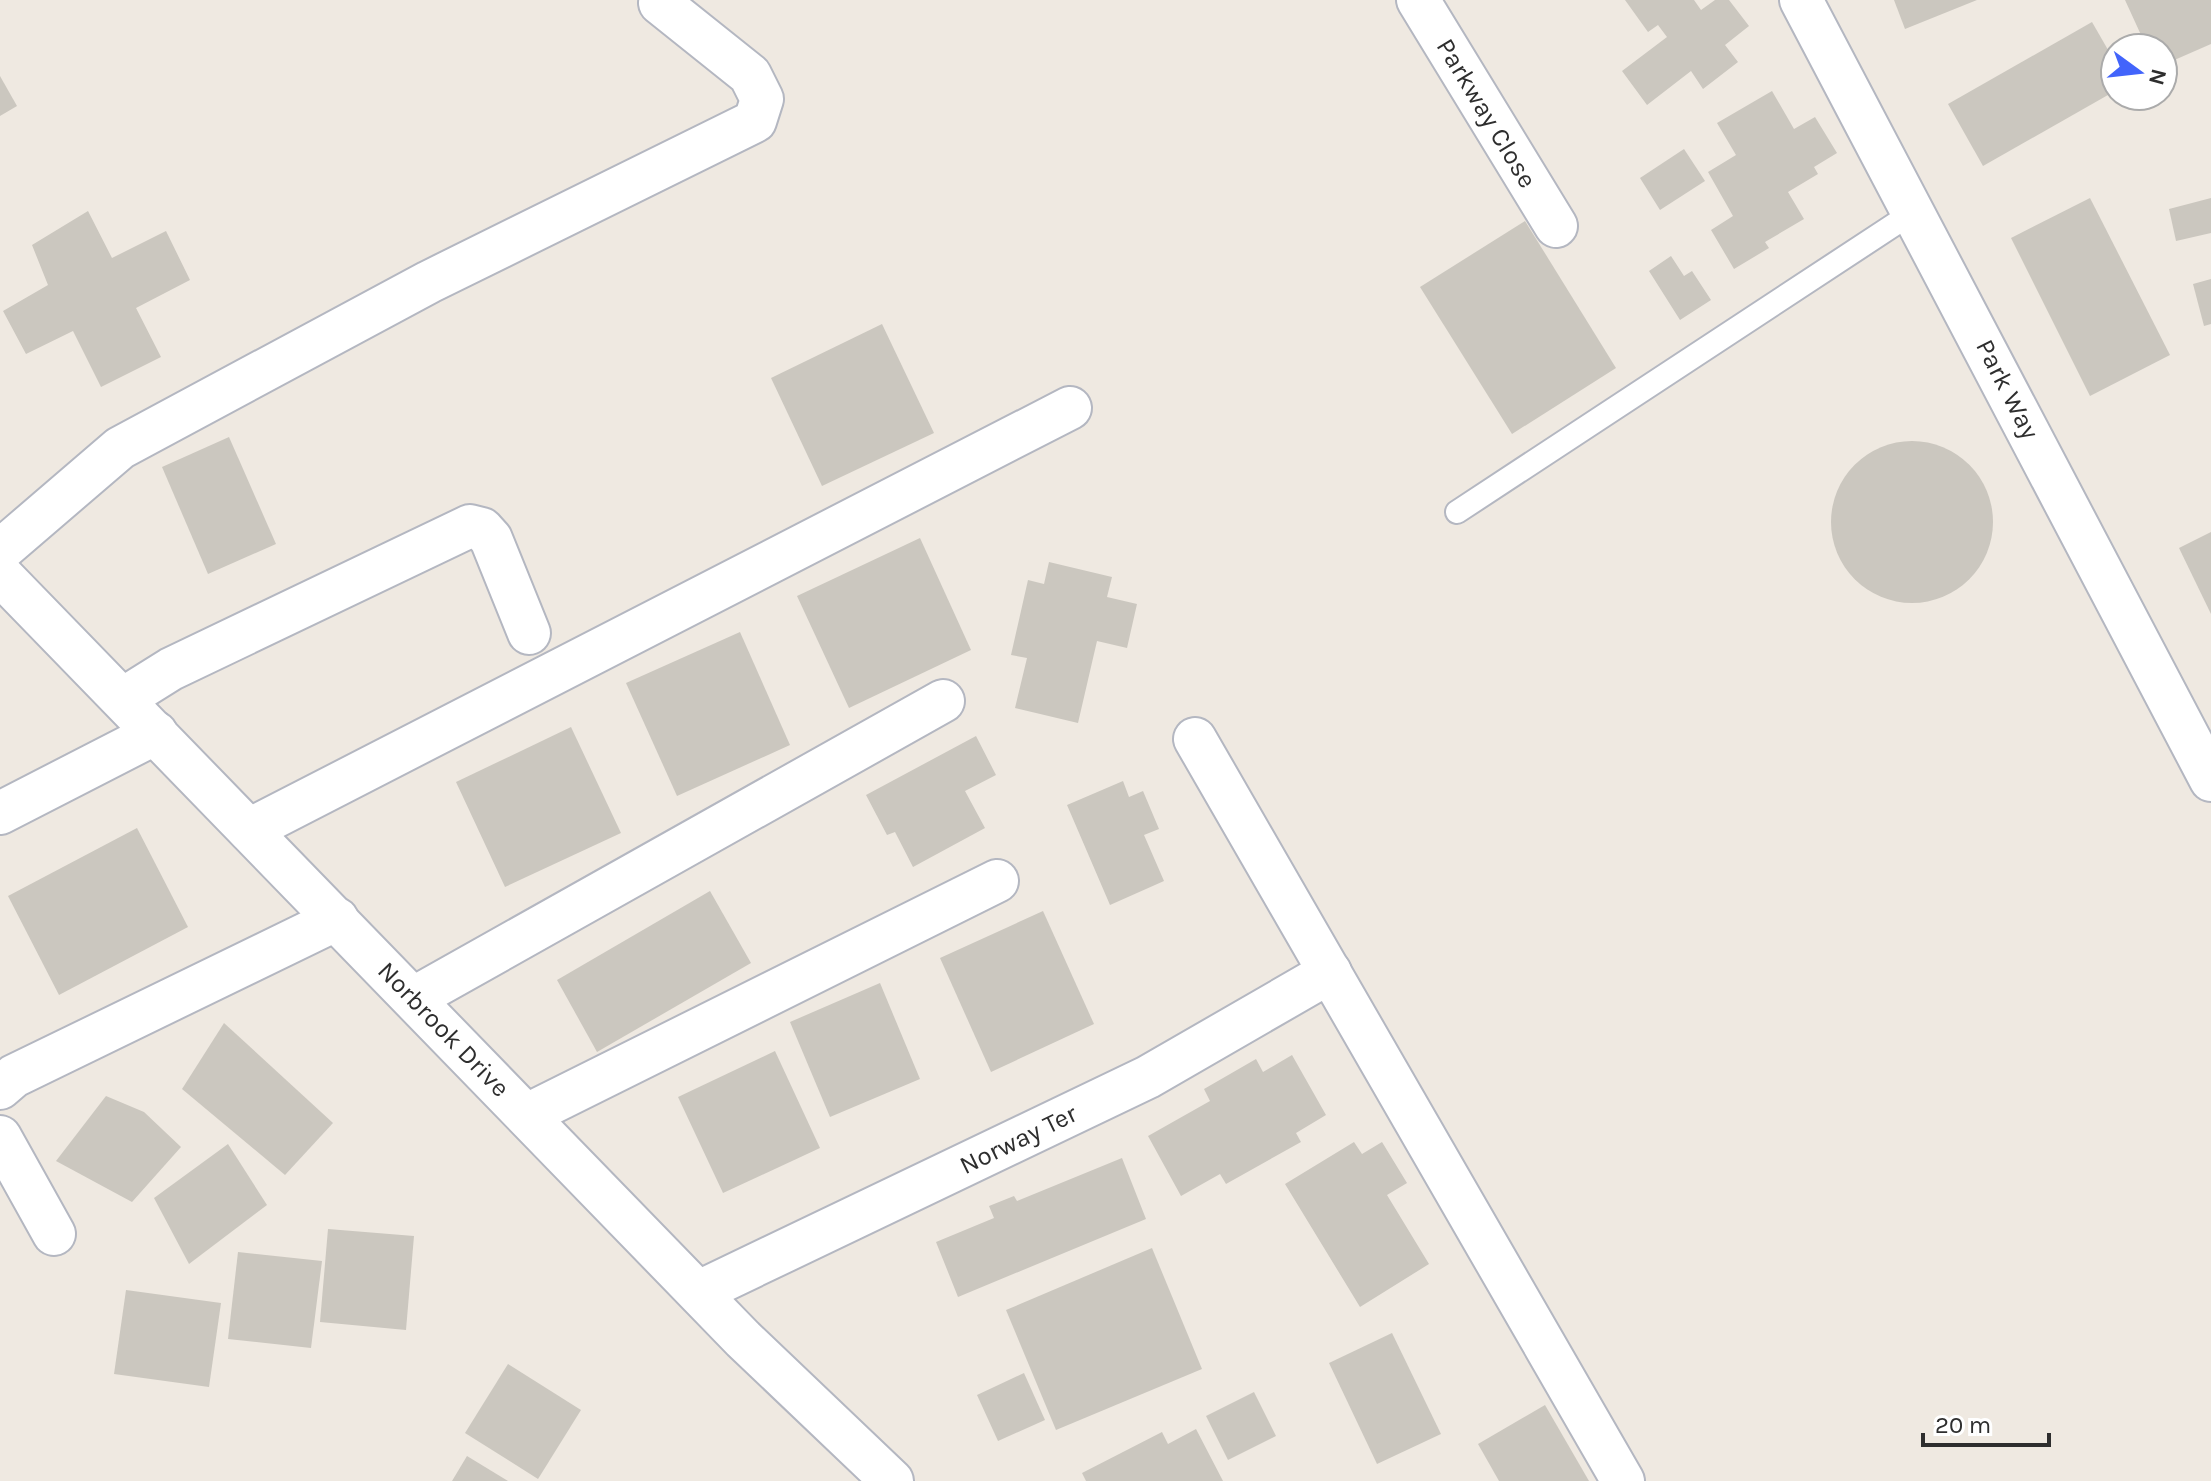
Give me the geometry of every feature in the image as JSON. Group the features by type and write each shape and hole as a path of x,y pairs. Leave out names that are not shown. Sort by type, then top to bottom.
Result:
{"street":[{"name":"Parkway Close","path":"1418,0 1556,226"},
{"name":"Park Way","path":"1801,0 1915,211 2211,780"},
{"path":"0,551 120,448 429,282 755,121 762,99 750,75 660,3"},
{"path":"249,830 1070,408"},
{"path":"123,699 171,669 470,526 482,529 491,539 529,633"},
{"name":"Norbrook Drive","path":"0,574 743,1339 892,1481"},
{"path":"414,998 943,701"},
{"path":"0,813 156,733"},
{"path":"1195,739 1623,1481"},
{"path":"527,1115 997,881"},
{"path":"0,1088 14,1076 337,919"},
{"name":"Norway Ter","path":"699,1292 1148,1077 1330,972"},
{"path":"0,1137 54,1234"}],"lane":[{"path":"1457,512 1915,211"}],"building":[{"path":"1625,0 1694,0 1701,10 1715,0 1729,0 1749,26 1725,45 1738,62 1703,89 1691,71 1647,105 1622,71 1667,37 1658,25 1648,32"},
{"path":"1894,0 1977,0 1905,29"},
{"path":"2125,0 2211,0 2211,44 2179,58 2179,32 2140,32"},
{"path":"2092,22 2099,34 2099,100 1983,166 1948,104"},
{"path":"0,76 17,106 0,116"},
{"path":"1772,91 1794,129 1815,117 1837,153 1814,167 1818,174 1788,192 1804,219 1765,242 1769,248 1734,269 1711,230 1733,216 1708,172 1736,155 1717,123"},
{"path":"1684,149 1705,181 1660,210 1640,178"},
{"path":"2090,198 2170,355 2090,396 2011,238"},
{"path":"2211,198 2211,233 2176,241 2169,209"},
{"path":"88,211 112,258 166,231 190,280 136,308 161,357 101,387 73,331 26,354 3,311 48,285 32,245"},
{"path":"1525,221 1616,368 1512,434 1420,287"},
{"path":"1671,256 1684,276 1692,271 1711,300 1680,320 1649,271"},
{"path":"2211,279 2211,324 2204,326 2193,284"},
{"path":"882,324 934,433 822,486 771,378"},
{"path":"229,437 276,544 208,574 162,467"},
{"path":"1912,441 1943,447 1969,465 1987,491 1993,522 1987,553 1969,579 1943,597 1912,603 1881,597 1855,579 1837,553 1831,522 1837,491 1855,465 1881,447"},
{"path":"2211,532 2211,614 2179,548"},
{"path":"920,538 971,650 849,708 797,596"},
{"path":"1049,562 1112,577 1107,597 1137,604 1127,648 1097,641 1078,723 1015,708 1027,658 1011,655 1028,580 1044,584"},
{"path":"740,632 790,745 677,796 626,683"},
{"path":"571,727 621,833 505,887 456,782"},
{"path":"976,736 996,775 965,791 985,828 913,867 895,832 887,835 866,795"},
{"path":"1123,781 1129,797 1143,791 1159,829 1144,835 1164,881 1110,905 1067,805"},
{"path":"137,828 188,927 59,995 8,896"},
{"path":"710,891 751,963 597,1052 557,980"},
{"path":"1043,911 1094,1024 991,1072 940,958"},
{"path":"880,983 920,1079 830,1117 790,1022"},
{"path":"224,1023 333,1123 285,1175 182,1089"},
{"path":"775,1051 820,1148 723,1193 678,1097"},
{"path":"1292,1055 1326,1115 1296,1133 1301,1142 1226,1184 1220,1174 1181,1196 1148,1136 1210,1101 1204,1089 1256,1059 1263,1072"},
{"path":"106,1096 144,1112 181,1147 132,1202 56,1161"},
{"path":"1354,1142 1362,1154 1382,1142 1407,1183 1387,1195 1429,1264 1360,1307 1285,1184"},
{"path":"228,1144 267,1205 189,1264 154,1198"},
{"path":"1122,1158 1146,1219 958,1297 936,1242 994,1218 989,1206 1014,1196 1017,1201"},
{"path":"328,1229 414,1236 406,1330 320,1322"},
{"path":"1152,1248 1202,1369 1056,1430 1006,1310"},
{"path":"238,1252 322,1261 311,1348 228,1339"},
{"path":"126,1290 221,1303 209,1387 114,1374"},
{"path":"1392,1333 1441,1434 1377,1464 1329,1363"},
{"path":"508,1364 581,1410 538,1479 465,1433"},
{"path":"1024,1373 1045,1420 998,1441 977,1395"},
{"path":"1254,1392 1276,1436 1228,1460 1206,1416"},
{"path":"1545,1405 1589,1481 1499,1481 1478,1444"},
{"path":"1196,1429 1223,1481 1086,1481 1082,1473 1162,1432 1168,1444"},
{"path":"467,1456 508,1481 452,1481"}]}
